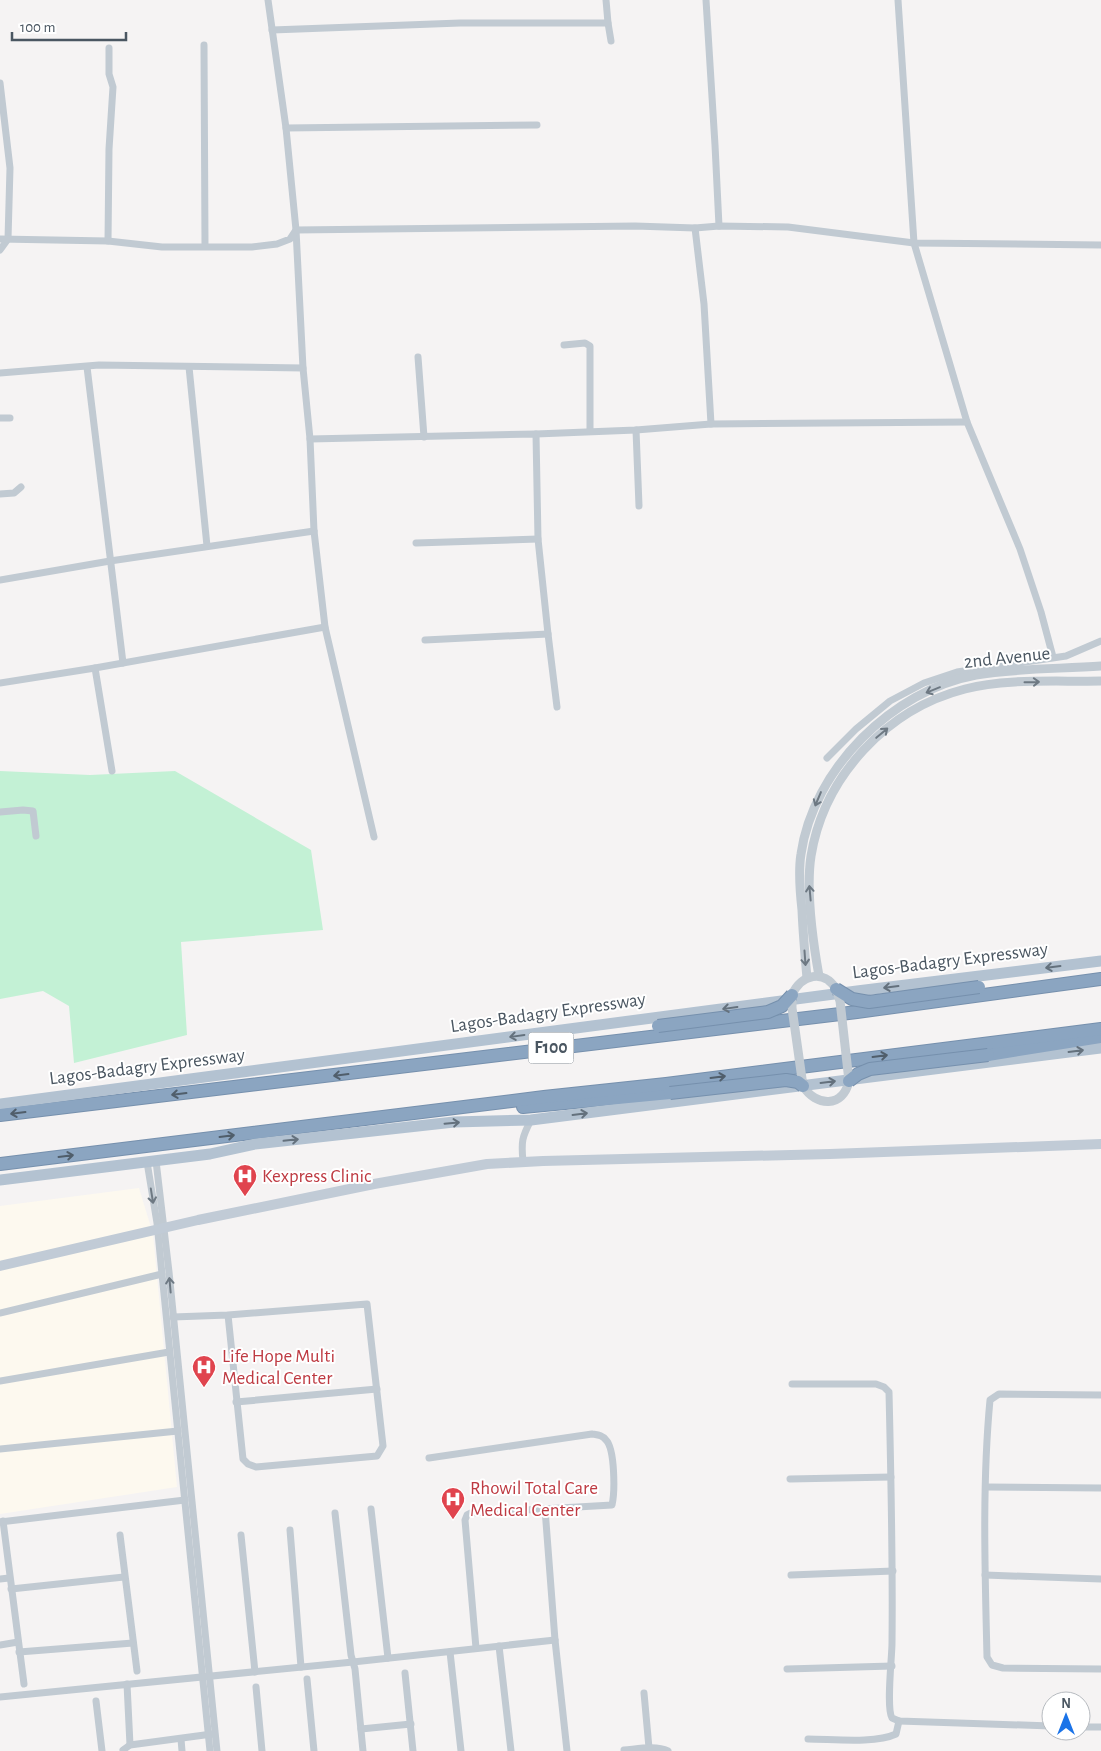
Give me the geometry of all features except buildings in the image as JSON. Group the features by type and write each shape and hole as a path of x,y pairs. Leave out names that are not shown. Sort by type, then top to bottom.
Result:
{"highway":[{"path":"836,989 852,998 869,1002 1101,972"},
{"name":"Lagos-Badagry Expressway","path":"0,1115 368,1072 644,1036 857,1012 1101,979"},
{"path":"368,1072 536,1043 768,1012 782,1006 792,995"},
{"path":"0,1164 544,1097 666,1084 1101,1029"},
{"path":"849,1081 858,1074 870,1069 988,1055 1101,1037"},
{"path":"391,1116 545,1106 786,1080 798,1082 803,1086"}],"main road":[{"name":"Lagos-Badagry Expressway","path":"0,1104 857,991 1101,961"},
{"path":"0,1180 210,1154 264,1143 454,1122 531,1120 1101,1048"},
{"path":"0,1266 160,1226 197,1214 301,1195 402,1173 487,1159 1101,1140"},
{"path":"522,1158 855,1153 1101,1144"},
{"path":"0,1259 160,1226"}],"street":[{"path":"268,0 286,128 296,230 314,531 325,627 374,837"},
{"path":"606,0 611,41"},
{"path":"706,0 719,226"},
{"path":"898,0 914,243 967,422 1020,549 1041,612 1053,658"},
{"path":"272,30 460,23 608,22"},
{"path":"204,45 205,246"},
{"path":"108,241 109,150 113,87 109,74 109,48"},
{"path":"0,83 10,168 4,239 0,250"},
{"path":"286,128 537,126"},
{"path":"296,230 635,226 695,228 719,226 788,227 914,243 1101,245"},
{"path":"695,228 704,304 711,424"},
{"path":"4,239 108,241 162,247 252,246 277,244 290,238 296,230"},
{"path":"564,345 585,343 590,346 590,431"},
{"path":"418,357 424,437"},
{"path":"0,373 99,365 303,368"},
{"path":"87,367 123,663"},
{"path":"189,367 207,546"},
{"path":"0,418 10,418"},
{"path":"310,439 536,434 636,430 711,424 967,422"},
{"path":"636,430 639,506"},
{"path":"536,434 538,539 557,707"},
{"path":"0,494 14,493 21,487"},
{"path":"0,580 110,561 314,531"},
{"path":"416,543 538,539"},
{"path":"0,683 325,627"},
{"path":"425,640 548,634"},
{"path":"827,758 856,729 890,701 924,683 957,672 1072,654 1101,641"},
{"name":"2nd Avenue","path":"807,978 800,882 801,853 809,822 822,790 844,758 876,724 927,691 975,675 1101,666"},
{"path":"95,668 112,771"},
{"name":"2nd Avenue","path":"819,976 809,883 811,856 818,828 830,799 848,768 867,746 892,724 920,705 942,695 992,684 1101,681"},
{"path":"0,812 33,811 36,836"},
{"path":"819,976 829,980 836,989 840,1001 849,1081 844,1093 836,1100 829,1102 815,1099 803,1086 792,1008 792,995 798,984 807,978 819,976"},
{"path":"522,1158 521,1144 531,1120"},
{"path":"151,1162 174,1317 211,1735 210,1751"},
{"path":"160,1226 169,1352 206,1676"},
{"path":"0,1314 162,1274"},
{"path":"174,1317 228,1315 367,1304 383,1446 377,1456 256,1467 248,1464 243,1459 228,1315"},
{"path":"0,1381 169,1352"},
{"path":"792,1384 876,1384 884,1387 889,1392 893,1571 890,1715 892,1718 899,1721 1041,1726"},
{"path":"236,1402 377,1389"},
{"path":"1101,1395 999,1394 990,1400 986,1487 985,1575 987,1657 992,1665 1003,1668 1101,1669"},
{"path":"0,1448 178,1431"},
{"path":"429,1458 592,1434 600,1435 608,1441 615,1484 612,1505 471,1513 466,1515 476,1648"},
{"path":"790,1479 892,1476"},
{"path":"986,1487 1101,1488"},
{"path":"24,1684 1,1521 185,1500"},
{"path":"371,1509 388,1658"},
{"path":"545,1509 566,1751"},
{"path":"335,1513 363,1751"},
{"path":"290,1530 301,1667"},
{"path":"240,1534 255,1672"},
{"path":"120,1535 137,1671"},
{"path":"791,1575 893,1571"},
{"path":"985,1575 1101,1578"},
{"path":"11,1589 124,1577"},
{"path":"0,1579 9,1578"},
{"path":"0,1697 555,1640"},
{"path":"0,1645 18,1642"},
{"path":"20,1652 133,1643"},
{"path":"499,1646 511,1751"},
{"path":"450,1652 461,1751"},
{"path":"787,1669 892,1666"},
{"path":"405,1673 413,1751"},
{"path":"307,1679 314,1751"},
{"path":"127,1684 130,1745"},
{"path":"256,1687 262,1751"},
{"path":"644,1693 649,1748"},
{"path":"96,1701 102,1751"},
{"path":"808,1739 875,1740 888,1738 896,1734 899,1721"},
{"path":"361,1729 411,1724"},
{"path":"123,1750 130,1745 211,1735"},
{"path":"211,1735 217,1751"},
{"path":"181,1739 182,1751"},
{"path":"624,1750 663,1748 668,1751"}],"shaded area":[{"path":"139,1188 153,1234 177,1487 0,1514 0,1206"}],"green space":[{"path":"0,771 90,775 175,771 311,850 323,930 181,942 187,1035 74,1063 69,1006 43,991 0,999"}],"place":[{"name":"Kexpress Clinic","path":"245,1197"},
{"name":"Life Hope Multi Medical Center","path":"204,1388"},
{"name":"Rhowil Total Care Medical Center","path":"453,1520"}]}
